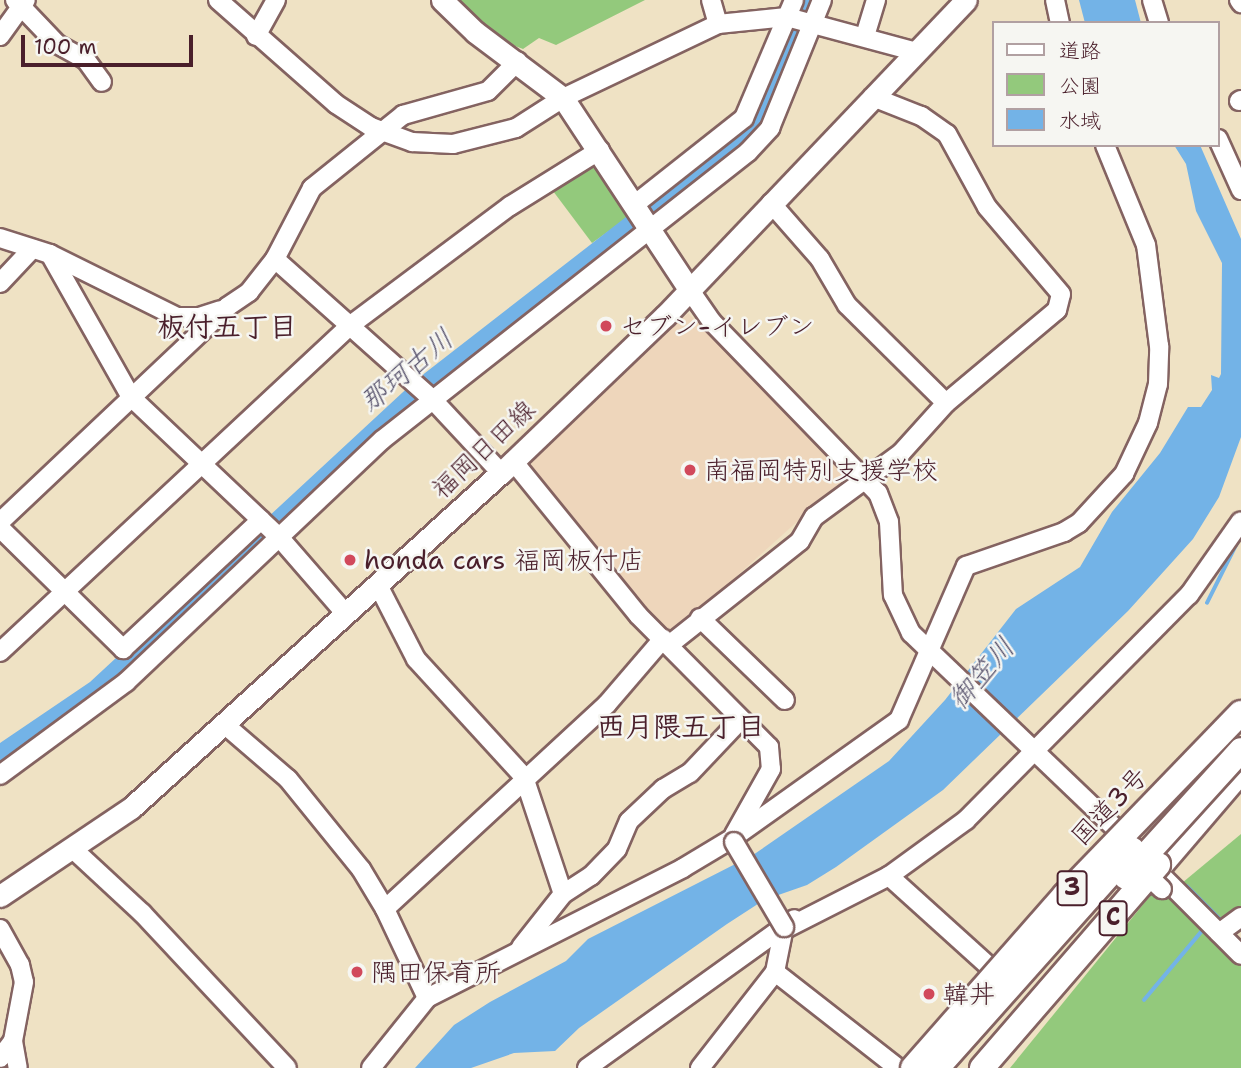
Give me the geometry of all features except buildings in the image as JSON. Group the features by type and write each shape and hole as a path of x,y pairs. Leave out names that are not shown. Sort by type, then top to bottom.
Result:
{"highway":[{"name":"国道3号","path":"911,1068 1112,832 1241,713"},
{"name":"C","path":"911,1068 1065,895 1241,713"},
{"path":"937,1068 1241,727"},
{"path":"957,1068 1241,750"},
{"name":"C","path":"984,1068 1241,765"},
{"name":"3","path":"984,1068 1159,880 1241,771"}],"main road":[{"path":"442,0 475,32 518,61 563,99 600,150 647,228 689,289"},
{"name":"福岡日田線","path":"0,896 74,850 131,808 507,467 689,289 966,0"}],"street":[{"path":"218,0 335,104 371,127 412,142 453,144 516,128 563,99 718,24 789,6 813,23 917,52"},
{"path":"256,36 276,0"},
{"path":"710,0 718,24"},
{"path":"0,775 126,682 279,537 431,399 647,228 748,152 770,128 822,0"},
{"path":"865,36 876,0"},
{"path":"1055,0 1060,21"},
{"path":"1152,0 1158,21"},
{"path":"0,36 21,2 57,44 86,60 102,82"},
{"path":"634,205 744,118 789,6"},
{"path":"0,522 227,307 249,292 275,259 312,188 403,115 488,91 518,61"},
{"path":"385,909 524,777 607,704 666,642 800,541 814,517 901,453 946,403 1057,310 1061,294 987,207 947,134 920,116 873,97"},
{"path":"1220,140 1235,157 1241,174"},
{"path":"359,1068 427,998 734,840 899,720 931,653 966,566 1064,532 1079,523 1124,474 1148,423 1158,384 1154,295 1146,244 1106,147"},
{"path":"0,652 348,327 510,206 600,150"},
{"path":"1235,157 1241,190"},
{"path":"771,203 820,258 847,305 946,403"},
{"path":"0,238 50,254 177,317 199,317 227,307"},
{"path":"0,283 32,249"},
{"path":"50,254 131,397 200,466 279,537 345,613"},
{"path":"275,259 507,467 638,615 769,747 771,769 734,840"},
{"path":"689,289 712,322 878,493 889,522 893,595 900,617 931,653 1159,880 1241,955"},
{"path":"0,528 123,649 261,520"},
{"path":"785,928 890,876 965,820 1126,655 1189,595 1241,521"},
{"path":"378,585 416,659 524,777 563,894"},
{"path":"700,618 785,700"},
{"path":"519,950 563,894 591,876 617,849 629,821 663,789 690,773 741,719"},
{"path":"224,724 288,779 361,869 385,909 427,998"},
{"path":"700,1068 775,972 785,928 734,840"},
{"path":"74,850 142,913 287,1068"},
{"path":"890,876 994,971"},
{"path":"587,1068 791,920 845,900"},
{"path":"1219,933 1241,917"},
{"path":"0,929 20,965 24,982 13,1041 18,1068"},
{"path":"775,972 898,1068"},
{"path":"371,1068 396,1032"},
{"path":"0,1058 13,1041"}],"shaded area":[{"name":"南福岡特別支援学校","path":"688,313 849,475 671,635 608,566 532,466 531,459"}],"green space":[{"path":"451,0 645,0 556,45 539,38 523,49 494,38"},
{"path":"595,159 630,216 592,243 550,187"},
{"path":"1241,834 1241,912 1219,922 1182,883"},
{"path":"1158,886 1241,966 1241,1068 1010,1068"}],"water":[{"path":"797,0 818,0 763,130 535,310 102,695 0,767 0,743 90,682 416,380 742,127"},
{"path":"1079,0 1135,0 1140,21 1084,21"},
{"name":"御笠川","path":"1175,147 1201,147 1241,239 1241,437 1219,497 1193,539 1128,611 943,790 836,867 807,885 764,900 727,924 579,1028 555,1051 514,1053 471,1068 415,1068 454,1025 490,1002 566,961 588,939 753,855 889,761 945,700 1016,609 1080,567 1112,512 1160,453 1188,407 1201,407 1212,390 1211,375 1219,378 1221,374 1222,263 1196,211 1186,164"}],"waterway":[{"path":"1207,603 1239,539"},
{"path":"1187,886 1220,919"},
{"path":"1144,1000 1201,932"}],"place":[{"name":"セブン-イレブン","path":"606,326"},
{"name":"南福岡特別支援学校","path":"690,470"},
{"name":"honda cars 福岡板付店","path":"350,560"},
{"name":"隅田保育所","path":"357,972"},
{"name":"韓丼","path":"929,994"}],"district":[{"name":"板付五丁目","path":"227,326"},
{"name":"西月隈五丁目","path":"681,726"}],"water label":[{"name":"那珂古川","path":"406,370"}]}
